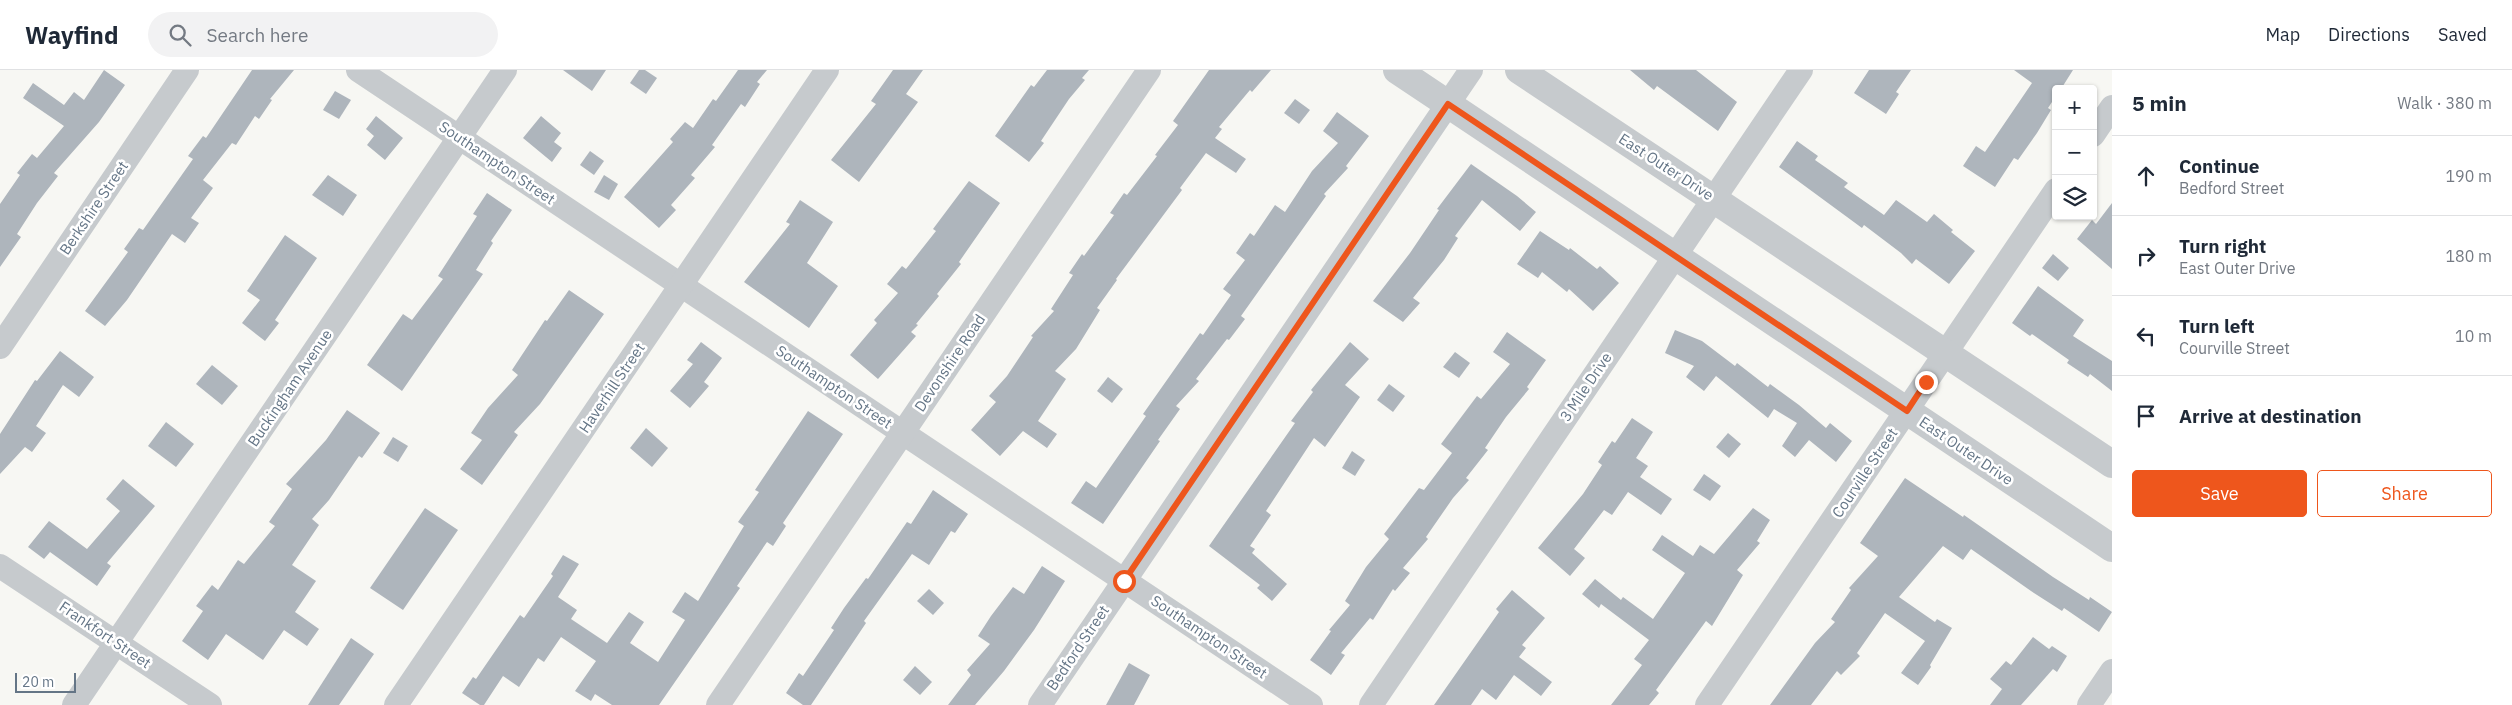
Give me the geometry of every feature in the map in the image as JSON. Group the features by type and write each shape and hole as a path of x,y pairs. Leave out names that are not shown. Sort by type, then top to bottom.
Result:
{"street":[{"name":"Berkshire Street","path":"0,347 187,70"},
{"name":"Southampton Street","path":"358,70 1311,705"},
{"name":"Buckingham Avenue","path":"74,705 505,70"},
{"name":"Haverhill Street","path":"396,705 827,70"},
{"name":"Devonshire Road","path":"718,705 1149,70"},
{"name":"East Outer Drive","path":"1397,70 2112,548"},
{"name":"Bedford Street","path":"1040,705 1471,70"},
{"name":"East Outer Drive","path":"1519,70 2112,464"},
{"name":"3 Mile Drive","path":"1371,705 1801,70"},
{"path":"2096,130 2112,107"},
{"name":"Courville Street","path":"1707,705 2052,196"},
{"name":"Frankfort Street","path":"0,566 210,705"},
{"path":"2089,705 2112,671"}],"building":[{"path":"104,70 125,85 99,122 54,173 58,176 37,203 17,234 21,237 0,267 0,204 20,175 17,173 32,154 37,158 64,126 23,98 33,83 64,105 74,92 84,100"},
{"path":"252,70 294,70 270,99 272,100 259,119 255,116 236,145 232,143 203,180 213,188 191,218 199,223 185,243 172,234 127,300 105,326 85,311 128,252 124,249 139,228 143,230 193,159 188,156 203,136 206,138"},
{"path":"563,70 606,70 592,91"},
{"path":"639,70 645,70 657,78 646,94 630,83"},
{"path":"738,70 767,70 757,82 760,84 745,107 741,104 712,145 715,147 691,175 695,178 671,205 676,210 659,228 624,197 673,142 670,139 685,122 693,128 713,99 716,101"},
{"path":"893,70 923,70 906,94 918,102 859,182 831,160 876,104 871,101"},
{"path":"1047,70 1089,70 1082,78 1085,80 1069,99 1041,141 1044,143 1029,162 995,136 1031,85 1034,87"},
{"path":"1209,70 1271,70 1252,92 1250,90 1219,127 1222,129 1215,138 1246,159 1236,173 1206,153 1180,188 1182,190 1116,279 1097,308 1100,310 1076,349 1055,371 1066,379 1038,421 1057,434 1047,448 1023,431 1000,456 971,430 996,402 989,396 1007,376 1033,337 1031,336 1054,311 1051,309 1073,275 1069,273 1114,215 1110,213 1124,193 1127,195 1157,156 1155,155 1178,125 1173,121"},
{"path":"1630,70 1696,70 1737,102 1718,131 1657,86 1654,90"},
{"path":"1869,70 1911,70 1896,92 1899,94 1886,114 1854,93"},
{"path":"2014,70 2073,70 2064,85 2052,85 2052,102 2048,108 2051,110 2018,160 2014,158 1995,187 1963,166 1976,146 1985,152 2032,83"},
{"path":"335,91 351,100 339,119 323,110"},
{"path":"1295,99 1310,110 1299,124 1284,113"},
{"path":"1337,112 1369,136 1346,166 1348,168 1324,194 1326,196 1241,316 1245,319 1196,379 1199,381 1176,406 1180,409 1103,524 1071,503 1086,481 1096,488 1146,416 1143,414 1200,333 1203,335 1231,295 1223,289 1245,260 1236,253 1250,233 1254,236 1275,205 1285,212 1312,171 1338,143 1323,131"},
{"path":"376,116 403,138 385,160 367,145 374,136 366,129"},
{"path":"541,116 561,133 554,142 562,148 552,162 523,138"},
{"path":"1797,141 1818,156 1815,160 1848,183 1844,187 1884,215 1896,200 1927,222 1934,214 1953,230 1951,232 1975,251 1949,284 1916,259 1912,264 1901,253 1864,225 1862,228 1779,167"},
{"path":"590,151 604,161 594,175 580,165"},
{"path":"1471,164 1517,196 1536,212 1520,231 1482,200 1455,236 1458,238 1444,260 1413,298 1420,303 1403,322 1373,301 1410,253 1439,210 1437,209"},
{"path":"328,175 357,195 343,216 312,195"},
{"path":"604,175 618,184 609,200 594,192"},
{"path":"969,181 1000,203 959,262 961,264 937,294 939,296 916,324 918,325 911,332 916,336 878,379 850,355 877,323 874,320 898,293 887,284 902,266 906,269 936,231 933,229"},
{"path":"487,193 512,210 491,241 493,243 476,270 483,274 402,391 367,365 403,314 412,320 443,279 438,276 477,216 473,214"},
{"path":"800,200 833,222 807,263 838,286 809,328 744,282 790,224 786,222"},
{"path":"2112,203 2112,269 2077,239 2092,220 2096,224"},
{"path":"1540,231 1569,250 1570,248 1597,269 1600,266 1619,283 1593,311 1569,289 1567,292 1542,272 1538,278 1517,264"},
{"path":"285,235 317,258 275,320 279,323 265,341 242,323 260,300 247,291"},
{"path":"2053,254 2069,268 2058,281 2042,268"},
{"path":"2038,286 2084,320 2073,336 2112,361 2112,391 2090,374 2088,377 2067,363 2069,360 2032,334 2030,336 2012,323"},
{"path":"569,290 604,314 540,404 514,432 518,435 482,485 460,469 482,440 471,433 488,408 518,375 512,370 545,320 547,321"},
{"path":"1675,330 1702,341 1735,366 1737,363 1768,387 1770,384 1826,428 1830,423 1852,441 1836,462 1809,440 1795,457 1782,446 1797,423 1774,409 1768,418 1716,376 1704,391 1686,377 1694,366 1665,353"},
{"path":"1507,332 1546,360 1527,387 1529,389 1506,417 1485,448 1488,450 1466,478 1469,480 1453,498 1426,537 1428,539 1403,568 1410,573 1395,591 1393,589 1373,620 1370,618 1341,653 1345,655 1331,675 1310,660 1331,631 1329,630 1350,605 1345,601 1366,567 1389,539 1384,534 1419,488 1424,490 1452,453 1441,444 1477,396 1481,399 1510,364 1493,352"},
{"path":"701,342 722,358 704,382 709,386 690,408 670,391 693,364 687,360"},
{"path":"1350,342 1369,359 1345,385 1360,397 1325,447 1314,438 1266,511 1271,515 1250,546 1255,549 1252,553 1287,584 1272,601 1257,588 1260,585 1209,546 1295,423 1291,421 1313,392 1311,390"},
{"path":"60,351 94,377 79,397 63,385 36,426 46,433 32,452 25,447 0,474 0,434 35,380 37,381"},
{"path":"1455,352 1470,363 1459,378 1443,367"},
{"path":"212,365 238,386 222,405 196,384"},
{"path":"1108,377 1123,389 1112,403 1097,391"},
{"path":"1389,384 1405,396 1393,412 1377,400"},
{"path":"347,410 380,433 362,458 359,456 329,500 312,519 319,525 292,565 316,581 295,612 319,629 307,646 284,630 263,660 226,634 208,660 182,641 203,611 196,606 212,585 218,590 238,560 244,564 275,526 269,522 292,489 286,484 326,440"},
{"path":"808,411 843,434 783,523 786,526 773,546 767,542 737,586 740,588 659,705 612,705 595,694 591,701 575,691 596,661 561,637 544,662 538,658 519,687 503,676 484,705 480,705 462,693 473,677 476,679 520,615 524,618 553,576 551,574 563,555 579,564 558,597 577,610 571,619 607,643 629,612 644,622 630,643 658,662 685,620 672,612 685,592 698,601 744,526 738,522 759,492 755,490"},
{"path":"1632,418 1653,432 1636,458 1648,466 1640,477 1672,499 1661,515 1628,492 1612,515 1604,510 1574,549 1585,558 1570,576 1538,548 1583,494 1602,465 1598,462 1612,441 1615,443"},
{"path":"166,422 194,444 176,467 148,446"},
{"path":"646,428 668,448 652,467 630,448"},
{"path":"1728,433 1741,444 1729,458 1716,447"},
{"path":"393,437 408,446 398,462 383,453"},
{"path":"1352,451 1365,460 1355,476 1342,468"},
{"path":"1704,474 1721,486 1710,501 1693,490"},
{"path":"1905,478 1963,517 1964,515 2053,577 2089,600 2090,597 2112,612 2099,632 2064,608 2062,611 2031,591 1971,549 1963,560 1943,546 1899,597 1935,622 1937,619 1952,628 1930,665 1931,667 1918,685 1901,673 1925,641 1885,613 1857,653 1860,656 1841,675 1837,671 1811,705 1770,705 1815,643 1835,622 1831,619 1851,590 1849,588 1878,556 1860,543"},
{"path":"123,479 155,506 107,563 111,566 97,586 50,552 44,559 28,547 49,521 87,549 120,511 106,499"},
{"path":"933,490 968,514 955,533 951,531 929,565 912,554 864,621 866,623 811,705 803,705 786,693 799,673 803,676 834,630 831,628 844,608 866,578 868,579 907,522 911,524"},
{"path":"425,508 458,530 403,610 370,588"},
{"path":"1753,508 1770,520 1757,541 1760,543 1737,570 1743,575 1712,626 1706,621 1656,690 1659,693 1649,705 1611,705 1642,665 1634,659 1649,640 1601,604 1599,608 1582,594 1595,579 1621,600 1623,597 1653,619 1685,573 1652,550 1662,535 1693,556 1700,545 1714,554"},
{"path":"1042,566 1065,581 1034,630 1004,671 975,705 948,705 971,675 967,670 990,644 978,636 991,616 1013,587 1024,594"},
{"path":"929,589 944,603 933,615 917,601"},
{"path":"1512,590 1545,618 1522,645 1526,648 1519,657 1552,682 1541,696 1514,675 1496,700 1482,689 1471,705 1434,705 1499,612 1496,609"},
{"path":"2033,637 2049,649 2052,646 2067,656 2057,672 2053,669 2021,705 1990,705 2002,689 1990,679 2006,661 2011,665"},
{"path":"351,638 374,654 339,705 308,705"},
{"path":"1129,663 1150,675 1134,705 1106,705"},
{"path":"915,666 932,682 920,695 903,680"}],"route":[{"path":"1124,581 1448,104 1907,411 1926,382"}]}
